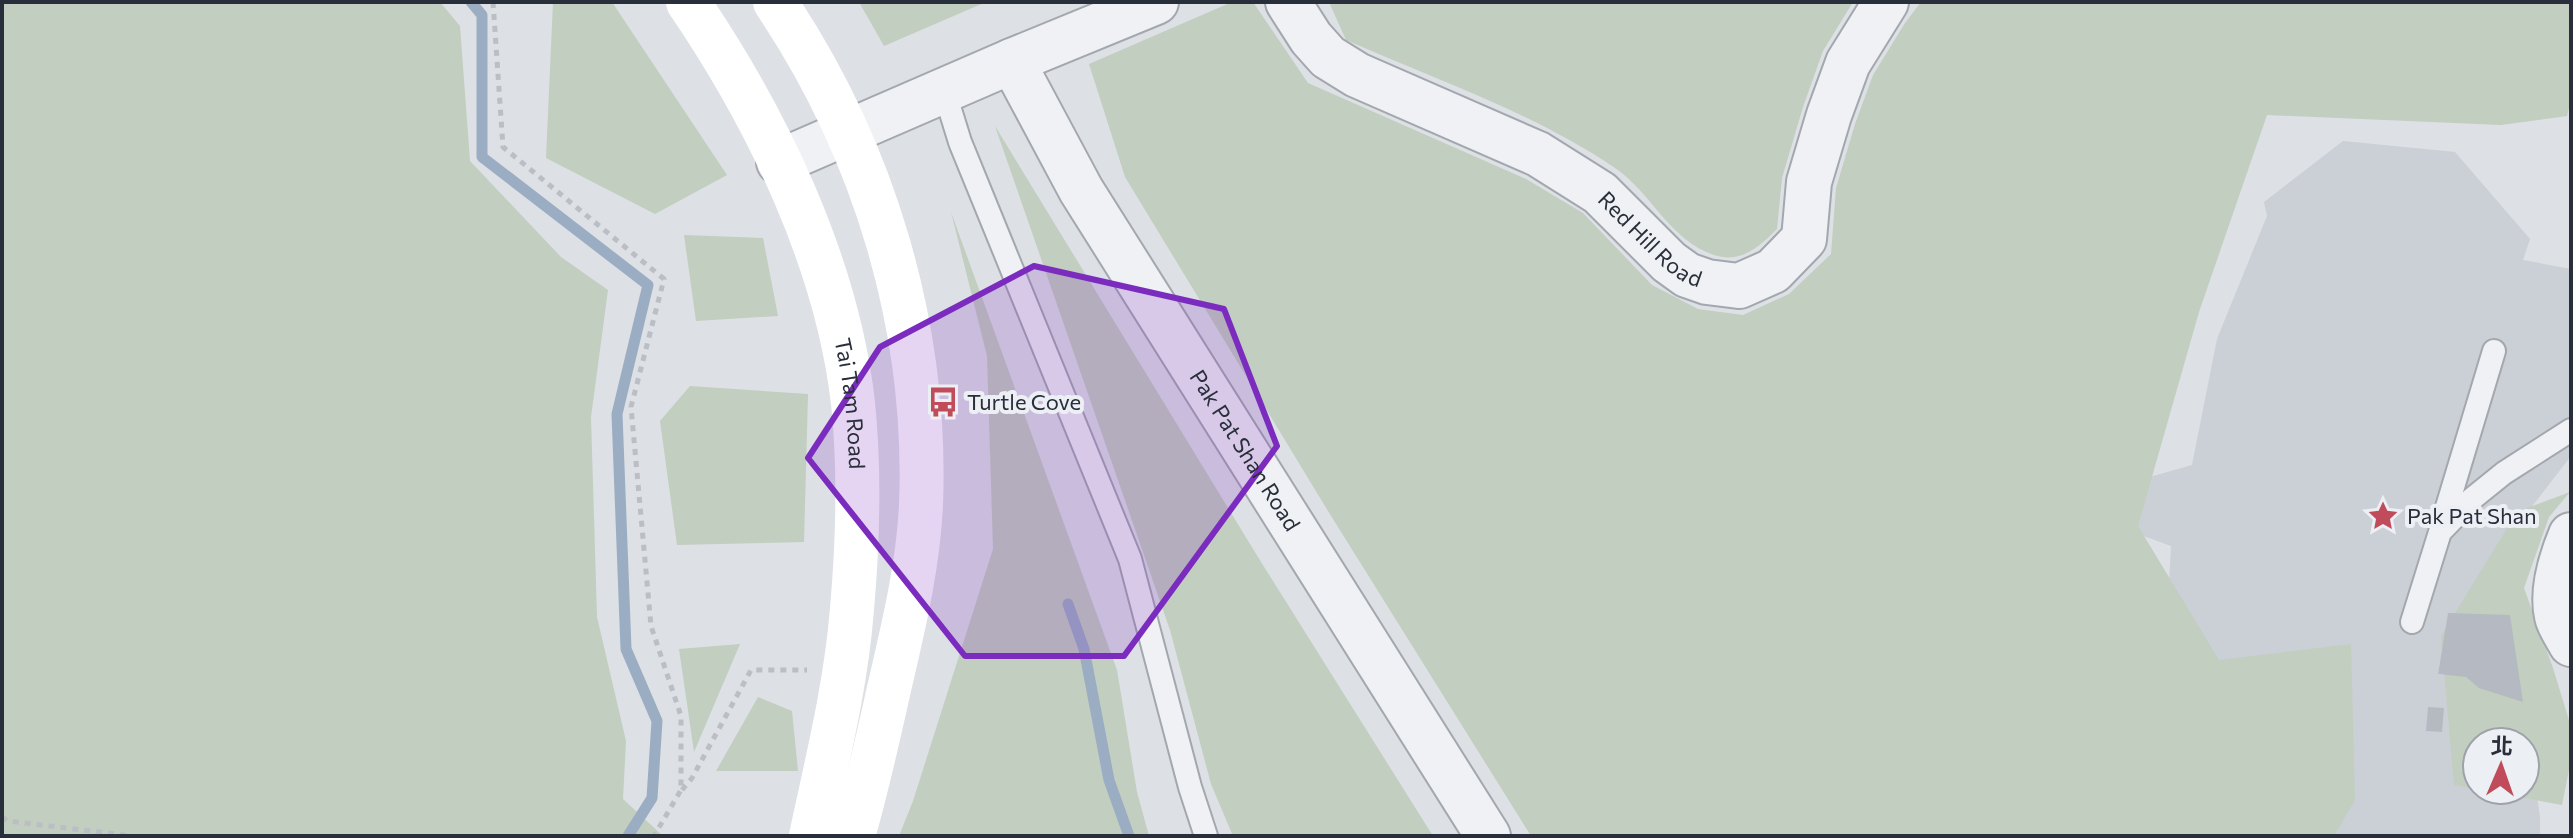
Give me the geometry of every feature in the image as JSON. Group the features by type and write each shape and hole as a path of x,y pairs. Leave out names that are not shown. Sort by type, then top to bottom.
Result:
{"main road":[{"name":"Tai Tam Road","path":"688,2 721,53 779,162 806,224 828,286 842,340 853,403 857,479 852,611 844,670 811,836"},
{"path":"775,2 816,67 847,131 877,207 898,281 916,380 922,459 921,507 909,602 853,836"}],"street":[{"path":"779,162 1156,2"},
{"name":"Red Hill Road","path":"1288,2 1311,38 1328,57 1357,75 1538,154 1600,193 1669,262 1687,275 1707,282 1739,286 1773,271 1804,239 1809,182 1829,115 1848,63 1886,2"},
{"name":"Pak Pat Shan Road","path":"1012,61 1081,190 1488,836"},
{"path":"2571,535 2561,560 2556,602 2557,617 2571,644"}],"lane":[{"path":"944,90 960,142 1130,559 1190,787 1206,836"},
{"path":"2412,622 2494,351"},
{"path":"2440,532 2473,498 2504,473 2571,430"}],"path":[{"path":"493,2 503,147 664,279 631,407 651,626 681,716 681,790"},
{"path":"654,836 681,790 692,778 751,670 844,670"},
{"path":"2,817 8,821 133,836"}],"highlighted area":[{"path":"1034,266 1224,309 1277,446 1124,656 965,656 808,458 880,347"}],"shaded area":[{"path":"2343,141 2455,152 2530,239 2523,260 2571,269 2571,456 2526,514 2510,615 2448,614 2438,674 2466,677 2523,702 2527,726 2461,726 2461,806 2538,806 2540,836 2241,836 2165,662 2171,546 2122,528 2139,480 2192,465 2217,339 2267,216 2264,202"}],"green space":[{"path":"2,2 440,2 460,26 470,161 561,257 608,290 591,417 597,617 626,741 623,799 663,836 2,836"},
{"path":"553,2 612,2 727,175 655,214 546,158"},
{"path":"859,2 986,2 884,46"},
{"path":"1232,2 1253,2 1308,83 1526,179 1583,213 1652,285 1698,309 1743,315 1789,294 1831,254 1836,188 1855,124 1873,75 1921,2 2571,2 2571,99 2567,116 2501,125 2267,115 2199,312 2138,526 2219,660 2351,644 2355,800 2334,836 1531,836 1125,177 1089,64"},
{"path":"1329,2 1853,2 1823,51 1803,107 1782,178 1777,229 1749,252 1724,257 1698,248 1685,238 1628,178 1584,148 1484,98 1346,40"},
{"path":"995,126 1261,562 1433,836 1233,836 1211,784 1170,630"},
{"path":"951,212 1117,670 1137,792 1149,836 899,836 913,801 993,549 987,356"},
{"path":"684,235 763,238 778,316 696,321"},
{"path":"690,386 808,394 804,542 677,545 660,421"},
{"path":"2570,492 2549,517 2524,588 2571,727 2571,760 2562,805 2541,801 2541,726 2461,726 2461,786 2454,785 2441,636 2517,512"},
{"path":"740,644 694,752 679,649"},
{"path":"758,697 792,711 798,771 716,771"}],"building":[{"path":"2448,613 2510,615 2523,702 2479,688 2466,677 2438,674"},
{"path":"2428,707 2444,708 2442,732 2426,731"}],"waterway":[{"path":"471,2 482,15 482,157 648,285 617,414 626,649 657,721 652,798 628,836"},
{"path":"1068,604 1084,649 1109,780 1129,836"}],"place":[{"name":"Turtle Cove","path":"943,402"},
{"name":"Pak Pat Shan","path":"2383,516"}]}
